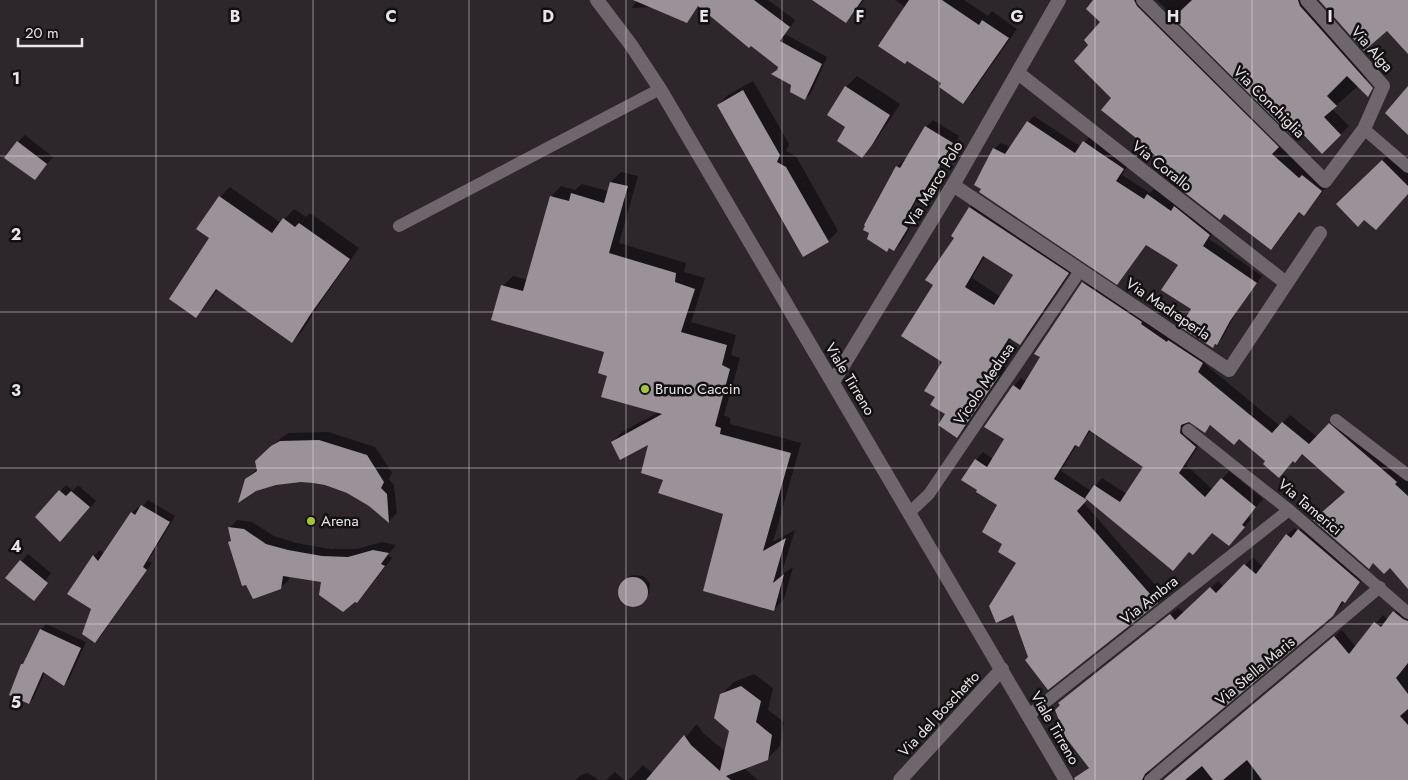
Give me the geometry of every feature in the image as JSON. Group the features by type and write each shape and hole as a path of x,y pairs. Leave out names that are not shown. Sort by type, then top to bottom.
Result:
{"street":[{"name":"Via Marco Polo","path":"833,382 952,185 1059,0"},
{"name":"Via Conchiglia","path":"1143,0 1325,181 1364,129"},
{"name":"Via Alga","path":"1307,0 1383,86 1364,129"},
{"name":"Viale Tirreno","path":"599,1 660,89 1066,780"},
{"name":"Via Corallo","path":"1018,73 1286,284"},
{"name":"Via Madreperla","path":"952,185 1228,370 1320,233"},
{"name":"Via del Boschetto","path":"900,780 1002,669"}],"lane":[{"path":"399,226 660,89"},
{"path":"1364,129 1408,167"},
{"name":"Vicolo Medusa","path":"910,512 929,494 1080,271"},
{"path":"1336,420 1408,475"},
{"name":"Via Tamerici","path":"1188,430 1289,510 1408,613"},
{"name":"Via Ambra","path":"1029,715 1289,510"},
{"name":"Via Stella Maris","path":"1150,780 1380,587"}],"building":[{"path":"633,0 754,0 790,27 780,41 822,64 805,100 790,92 791,85 771,74 778,67 751,46 749,48 698,6 687,23"},
{"path":"812,0 862,0 846,23"},
{"path":"909,0 942,0 979,25 982,20 1009,38 963,104 939,87 941,83 907,61 905,64 878,46"},
{"path":"1093,0 1134,0 1137,6 1279,147 1272,154 1299,178 1302,175 1322,191 1304,216 1299,212 1271,250 1224,214 1220,220 1184,192 1188,185 1151,150 1101,110 1111,98 1074,61 1088,45 1084,40 1100,22 1086,9"},
{"path":"1192,0 1298,0 1300,6 1373,88 1368,97 1347,76 1327,96 1337,106 1324,117 1341,135 1322,154 1298,129 1291,135 1173,18"},
{"path":"1319,0 1408,0 1408,54 1387,31 1364,51"},
{"path":"845,86 890,115 862,158 837,141 845,127 827,115"},
{"path":"1408,86 1408,135 1385,113"},
{"path":"743,90 780,155 777,162 786,167 829,242 803,257 717,105"},
{"path":"1027,121 1075,153 1083,141 1124,169 1116,181 1144,199 1147,194 1171,211 1174,206 1210,235 1203,246 1257,283 1230,321 1217,345 1215,344 1213,348 1180,327 1191,309 1161,290 1178,265 1146,245 1117,285 979,192 981,189 974,185 993,148 1005,154"},
{"path":"925,126 953,143 920,198 917,197 902,224 908,228 894,251 889,248 887,252 867,239 869,233 863,230 864,225 896,166 900,168"},
{"path":"17,141 47,164 35,180 4,158"},
{"path":"1382,160 1408,186 1408,194 1376,230 1364,220 1358,227 1336,204"},
{"path":"610,182 628,186 609,253 676,273 675,282 695,289 681,332 727,345 722,365 730,369 715,426 721,428 720,434 791,453 763,551 786,538 773,583 784,574 774,611 703,591 723,514 658,493 663,480 641,473 648,445 620,460 611,442 662,414 601,397 607,376 598,373 604,352 491,320 501,285 523,291 550,196 569,201 571,193 604,203"},
{"path":"219,196 272,233 283,218 295,227 299,223 350,259 292,343 216,289 196,318 169,299 209,238 196,229"},
{"path":"969,207 1069,273 1020,345 1009,338 989,370 999,376 957,438 938,425 945,414 930,405 935,397 924,391 942,362 901,336 933,285 925,280 954,238 951,236","holes":["983,256 1013,275 994,305 965,287"]},
{"path":"1082,282 1142,322 1141,324 1167,342 1168,340 1203,363 1198,372 1272,433 1282,422 1309,444 1329,423 1397,482 1395,484 1408,496 1408,589 1390,568 1384,574 1373,563 1369,569 1313,520 1345,492 1302,454 1295,463 1293,461 1279,478 1263,464 1265,461 1239,439 1234,445 1210,425 1205,433 1189,422 1181,425 1180,433 1196,447 1179,473 1205,497 1221,478 1256,507 1242,525 1245,527 1229,546 1212,533 1193,555 1189,552 1173,571 1085,498 1094,485 1120,502 1143,467 1089,430 1079,447 1075,445 1054,479 1087,500 1077,511 1158,603 1048,690 1025,660 1028,657 1013,615 996,623 989,606 1016,563 998,552 1002,544 982,532 997,505 961,480 975,459 987,467 1004,439 984,427 1013,385 1020,390 1040,357 1034,354"},
{"path":"319,440 367,455 384,482 381,488 387,494 389,523 369,506 347,493 313,483 301,482 276,485 256,491 238,503 245,479 257,471 255,461 271,446 280,441"},
{"path":"59,490 66,496 71,491 90,507 60,542 35,517"},
{"path":"141,505 170,522 143,567 147,570 95,643 82,634 91,609 67,594 93,555 98,561 131,512 135,515"},
{"path":"228,527 244,529 266,544 322,556 348,557 373,550 389,553 381,564 385,566 357,603 355,602 343,612 319,595 321,582 283,576 281,589 253,599 246,585 242,586 228,542 231,541"},
{"path":"1298,529 1360,582 1345,603 1342,601 1333,616 1145,774 1142,780 1075,780 1074,778 1089,768 1066,738 1055,710 1060,705 1058,703 1170,614 1175,620 1210,587 1216,593 1244,564 1256,574 1286,534 1291,538"},
{"path":"20,560 48,583 34,601 5,578"},
{"path":"633,577 644,581 648,592 644,603 633,607 622,603 618,592 622,581"},
{"path":"1393,611 1408,621 1408,663 1396,678 1408,694 1408,709 1400,716 1408,725 1408,780 1262,780 1247,760 1223,780 1213,780 1202,766 1185,780 1163,780 1334,636 1349,654 1374,622 1381,627"},
{"path":"40,629 81,648 64,686 43,672 29,704 9,695 21,664 23,664"},
{"path":"741,686 761,701 756,722 772,735 768,760 726,776 731,780 646,780 684,735 691,745 720,771 729,731 714,718 720,694"}],"place":[{"name":"Bruno Caccin","path":"645,389"},
{"name":"Arena","path":"311,521"}]}
